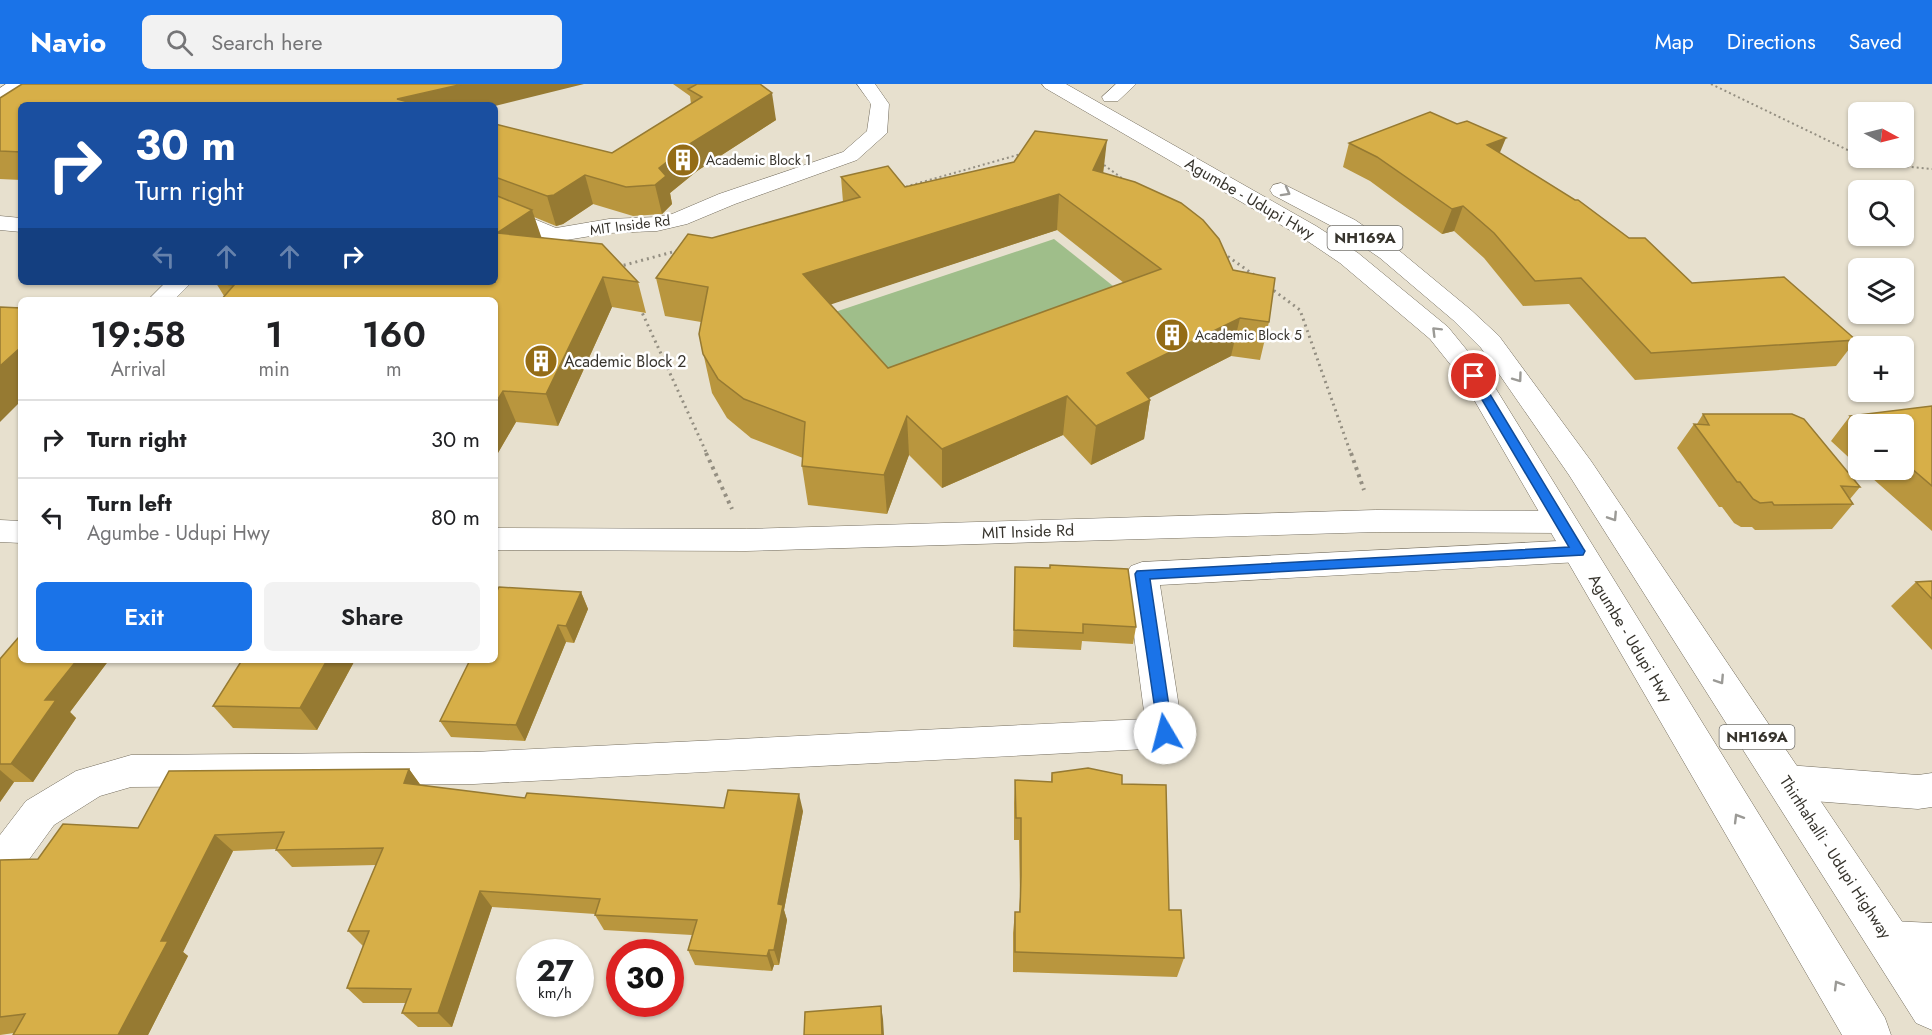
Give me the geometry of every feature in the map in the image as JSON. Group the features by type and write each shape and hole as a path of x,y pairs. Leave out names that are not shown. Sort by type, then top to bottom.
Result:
{"highway":[{"name":"Agumbe - Udupi Hwy","path":"1052,84 1308,231 1349,258 1439,333 1474,376 1868,1035"},
{"name":"Agumbe - Udupi Hwy","path":"1087,84 1119,90 1347,225 1388,253 1427,284 1490,342 1580,468"},
{"name":"Thirthahalli - Udupi Highway","path":"1580,468 1787,782 1912,944 1932,1006"}],"street":[{"path":"0,96 19,84"},
{"name":"MIT Inside Rd","path":"498,211 554,235 609,225 657,224 679,219 727,199 850,156 877,132 880,104 866,84"},
{"path":"0,223 18,225"},
{"path":"163,297 177,285"},
{"name":"MIT Inside Rd","path":"498,539 746,540 1376,521 1561,522"},
{"path":"0,531 18,532"},
{"path":"0,867 40,813 89,783 130,771 474,768 1165,733 1142,574 1579,551"},
{"path":"1787,782 1918,792 1932,790"}],"path":[{"path":"1711,84 1848,150"},
{"path":"897,189 1024,153"},
{"path":"1099,161 1128,183"},
{"path":"1914,167 1932,169"},
{"path":"1214,246 1300,310 1376,521"},
{"path":"625,277 621,266 690,247"},
{"path":"640,308 746,540"}],"green space":[{"path":"1054,239 1137,305 897,394 826,315"}],"building":[{"path":"22,84 463,84 397,99 408,102 18,102 18,152 0,151 0,98"},
{"path":"697,84 760,84 772,93 691,143 659,168 666,176 655,185 626,187 585,175 554,195 547,196 498,178 498,125 612,153 702,97 688,89"},
{"path":"1430,112 1457,124 1467,121 1506,138 1487,145 1578,200 1629,238 1645,238 1692,283 1784,277 1851,336 1848,336 1848,341 1651,353 1581,278 1535,281 1494,233 1463,206 1452,209 1377,157 1349,143"},
{"name":"Academic Block 5","path":"1035,131 1107,140 1093,170 1135,182 1181,203 1203,220 1219,239 1233,270 1275,278 1269,322 1240,318 1127,373 1150,400 1096,426 1067,396 942,449 907,416 884,475 802,466 805,422 744,399 718,379 703,354 699,334 708,287 656,278 688,234 712,238 860,197 841,177 888,166 905,187 1014,162","holes":["1059,194 1161,269 888,368 803,274"]},
{"name":"Academic Block 2","path":"498,196 532,210 498,232"},
{"name":"Academic Block 2","path":"498,233 602,244 638,282 603,277 546,394 503,391 498,399 498,297 224,297 234,285 498,285"},
{"path":"0,307 18,308 18,350 0,366"},
{"path":"1932,406 1932,486 1914,471 1914,414 1866,414"},
{"path":"1703,414 1792,414 1804,419 1848,472 1848,480 1854,480 1860,487 1841,486 1853,504 1774,505 1772,502 1760,503 1753,499 1740,482 1737,482 1694,424 1709,425"},
{"path":"1050,565 1128,569 1136,627 1083,624 1083,633 1014,630 1015,567 1050,568"},
{"path":"1932,581 1932,599 1916,582"},
{"path":"499,587 581,592 566,626 558,625 516,725 440,721 469,663 498,663"},
{"path":"18,638 18,663 75,663 45,700 56,700 11,764 0,764 0,659"},
{"path":"240,663 325,663 300,708 213,706"},
{"path":"1088,768 1122,775 1122,784 1166,785 1169,910 1181,910 1184,958 1015,952 1015,912 1020,912 1021,818 1016,818 1015,780 1052,782 1052,773"},
{"path":"409,769 404,783 525,798 527,793 724,808 728,790 799,794 778,904 783,905 774,950 769,950 767,956 688,950 697,920 595,915 600,899 480,891 438,1013 402,1013 411,989 347,988 369,931 348,931 383,848 276,850 284,832 215,835 161,941 168,941 118,1035 13,1035 25,1014 0,1017 0,860 38,859 63,824 138,828 169,771"},
{"path":"881,1006 882,1035 804,1035 805,1012"}],"place":[{"name":"Academic Block 1","path":"683,160"},
{"name":"Academic Block 5","path":"1172,335"},
{"name":"Academic Block 2","path":"541,361"}],"route":[{"path":"1165,733 1142,574 1579,551 1474,376"}]}
